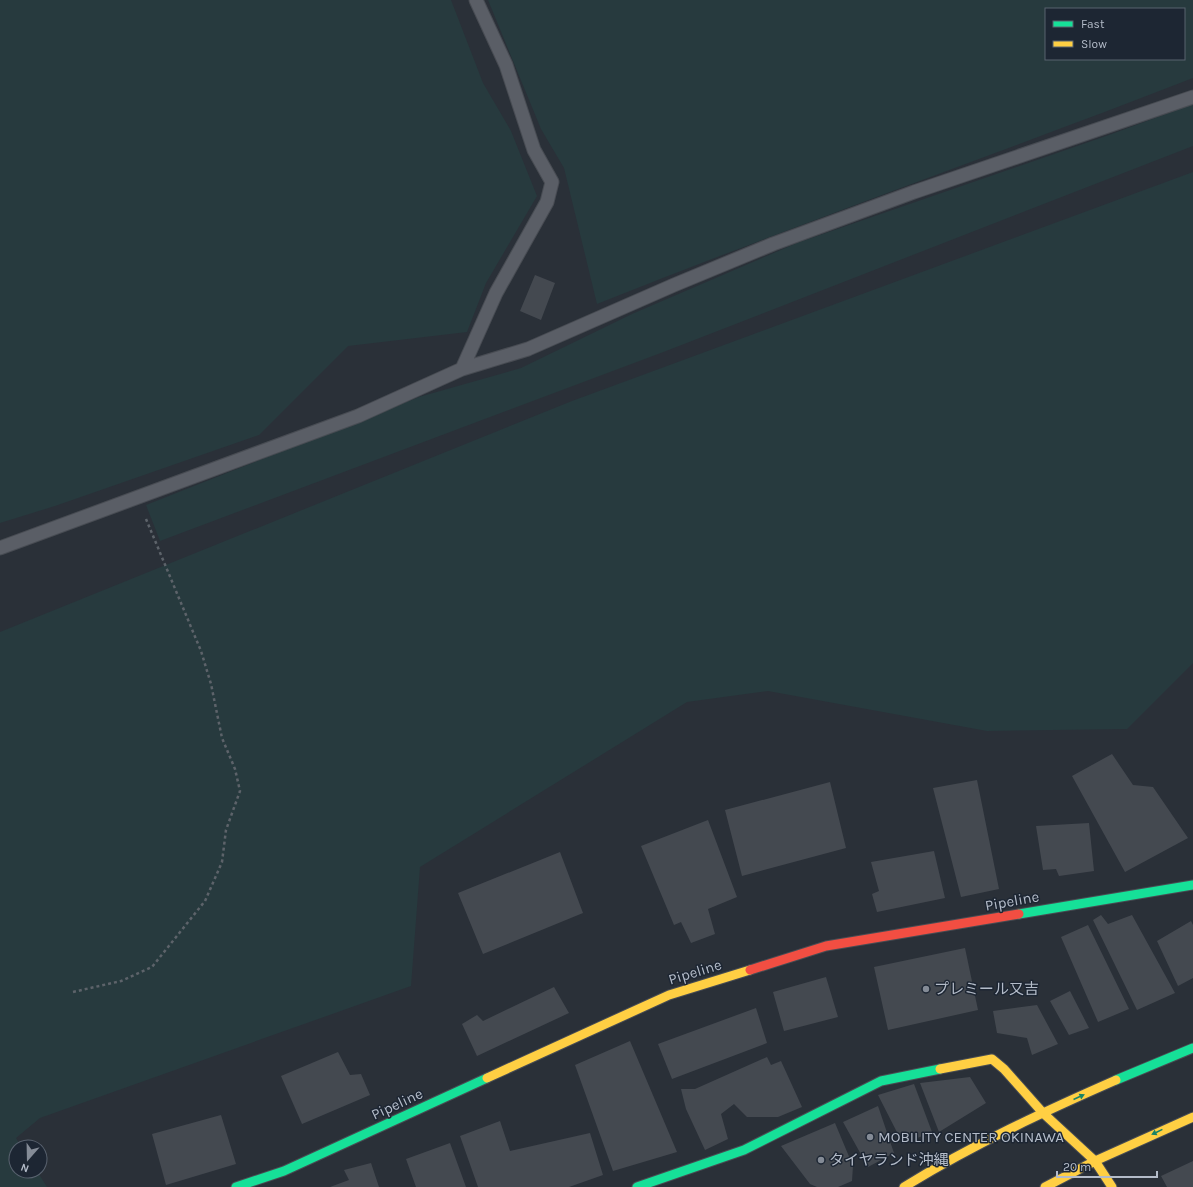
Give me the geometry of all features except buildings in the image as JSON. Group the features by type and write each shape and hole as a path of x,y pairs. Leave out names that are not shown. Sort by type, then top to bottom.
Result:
{"main road":[{"name":"Pipeline","path":"236,1187 284,1171 669,995 826,946 1193,885"},
{"path":"904,1187 982,1141 1043,1112 1193,1048"},
{"path":"637,1187 744,1150 881,1081 992,1059 1004,1069 1043,1112 1095,1161 1112,1187"},
{"path":"1045,1187 1095,1161 1193,1117"}],"lane":[{"path":"462,369 496,293 547,202 552,182 534,150 506,64 476,0"},
{"path":"0,548 358,416 462,369 528,349 674,285 795,236 914,192 1193,97"}],"path":[{"path":"73,992 121,981 152,967 205,901 222,862 226,830 240,791 235,769 222,738 211,684 200,651 138,498"}],"green space":[{"path":"0,0 451,0 483,83 511,131 537,196 486,283 467,332 348,346 259,435 55,506 0,523"},
{"path":"488,0 1193,0 1193,78 745,246 597,304 564,168 541,129"},
{"path":"1193,104 1193,146 666,351 160,541 146,505 419,397 521,368 632,314 797,243 1109,135"},
{"path":"1193,172 1193,663 1127,729 987,731 768,691 687,702 420,867 411,986 40,1118 17,1139 8,1139 8,1179 42,1179 47,1187 0,1187 0,632 572,401"}],"traffic: fast":[{"path":"1019,914 1193,885"},
{"path":"1116,1080 1193,1048"},
{"path":"637,1187 744,1150 881,1081 940,1069"},
{"path":"236,1187 284,1171 487,1078"}],"traffic: slow":[{"path":"487,1078 669,995 750,970"},
{"path":"940,1069 992,1059 1004,1069 1043,1113 1095,1161 1112,1187"},
{"path":"904,1187 982,1143 1062,1104 1116,1080"},
{"path":"1045,1187 1095,1161 1193,1117"}],"traffic: jam":[{"path":"750,970 826,946 1019,914"}],"place":[{"name":"プレミール又吉","path":"926,989"},
{"name":"MOBILITY CENTER OKINAWA","path":"870,1137"},
{"name":"タイヤランド沖縄","path":"821,1160"}]}
